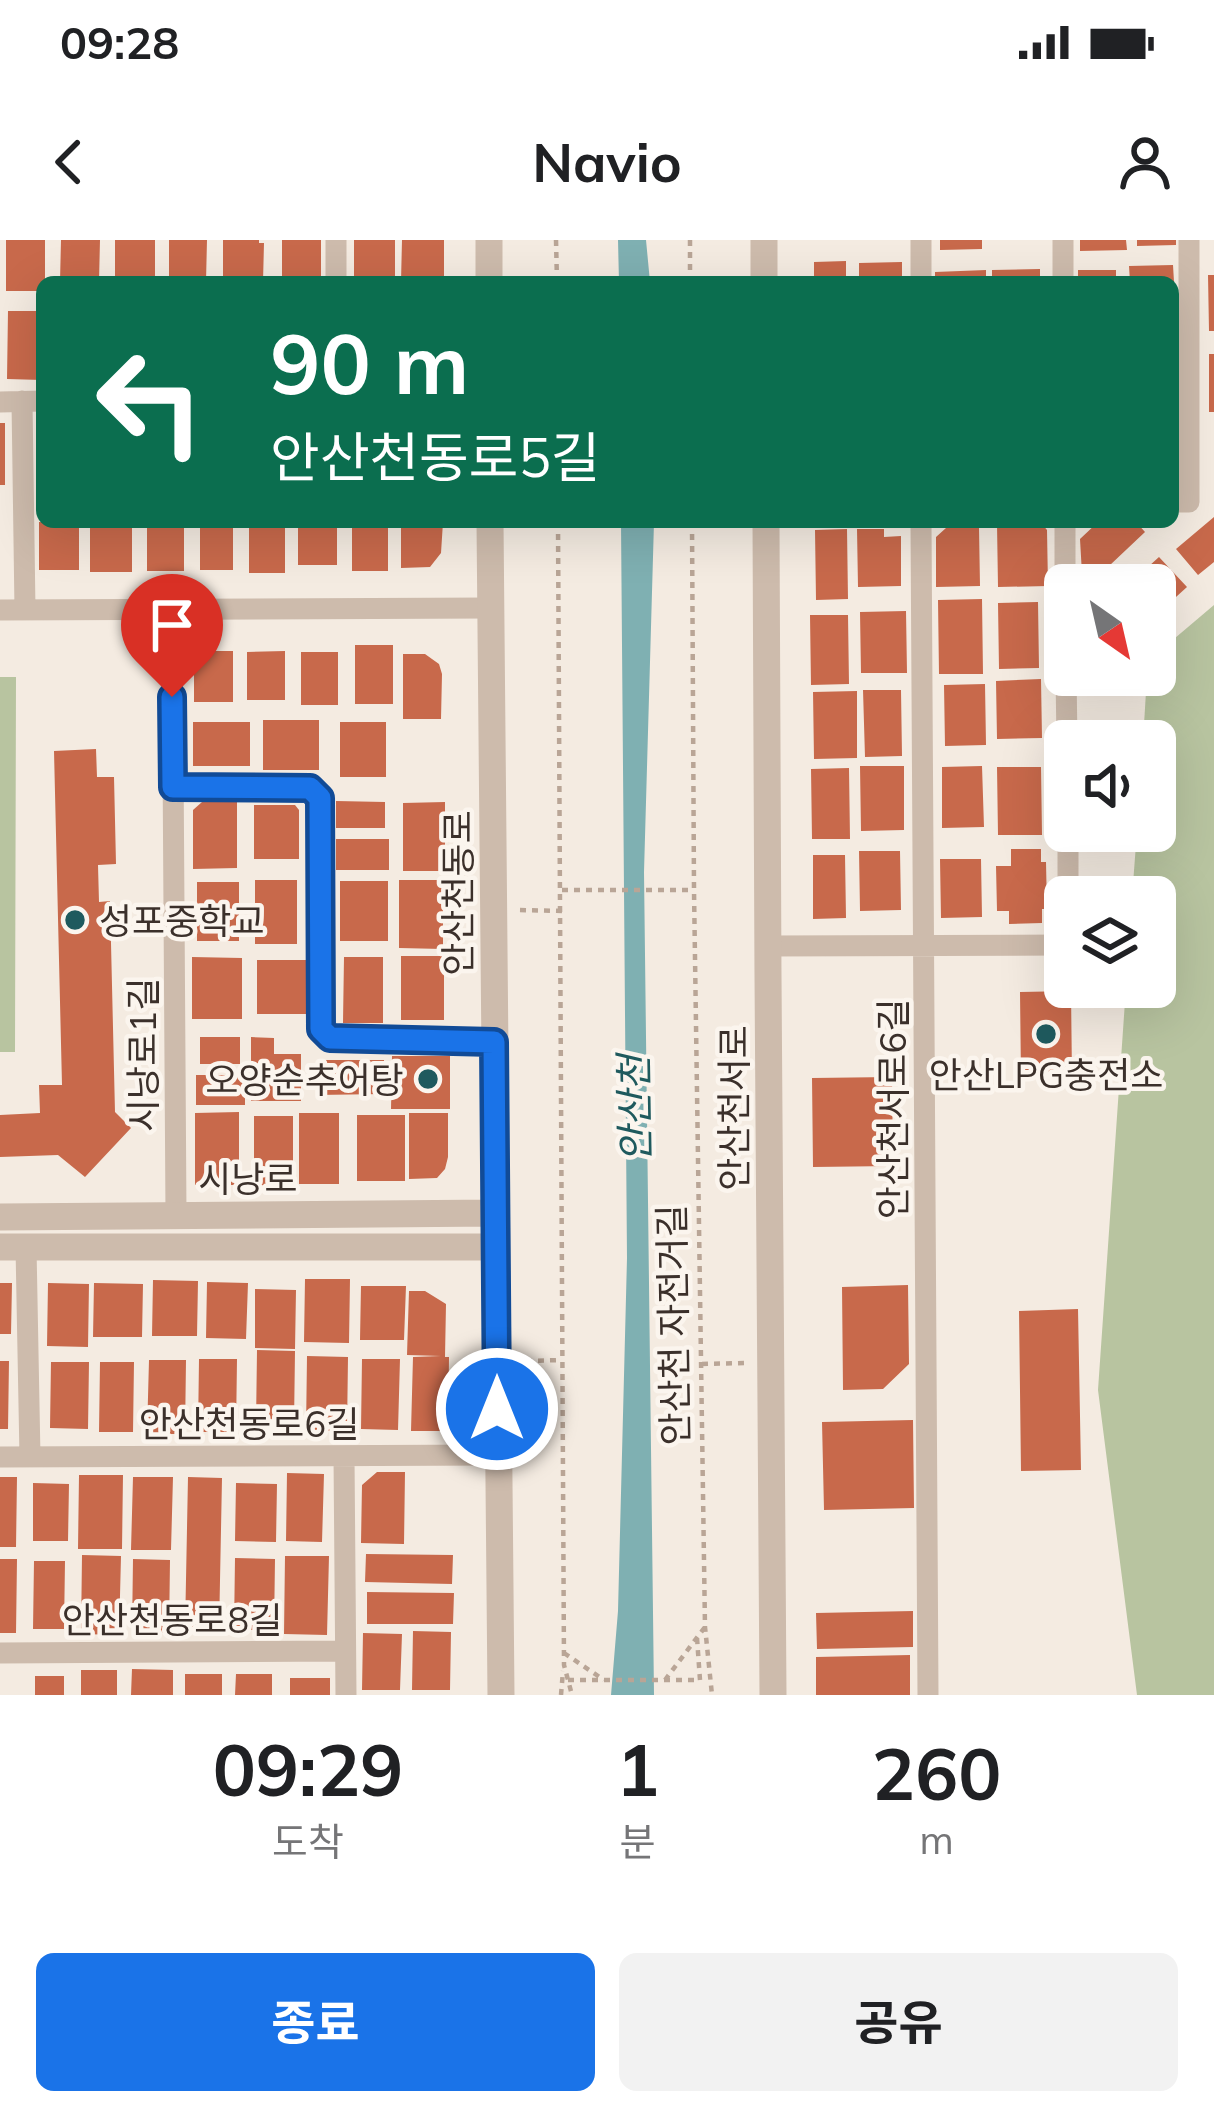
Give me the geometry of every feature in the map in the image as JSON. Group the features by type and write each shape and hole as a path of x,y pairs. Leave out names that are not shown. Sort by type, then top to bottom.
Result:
{"street":[{"path":"336,240 336,276"},
{"path":"489,240 489,276"},
{"path":"764,240 764,276"},
{"path":"921,276 922,240"},
{"path":"1063,240 1063,276"},
{"path":"1179,502 1189,502 1189,240"},
{"path":"21,402 25,610"},
{"name":"안산천동로","path":"490,528 501,1695"},
{"name":"안산천서로","path":"766,528 772,1695"},
{"name":"안산천서로6길","path":"921,528 928,1695"},
{"path":"1065,528 1065,564"},
{"name":"시낭로1길","path":"172,608 176,1214"},
{"path":"0,610 490,608"},
{"path":"173,787 310,788 320,798 321,1029 330,1038 494,1042"},
{"path":"769,946 1044,945"},
{"name":"시낭로","path":"0,1217 496,1213"},
{"path":"13,1247 30,1457"},
{"name":"시낭로","path":"13,1247 496,1247"},
{"name":"안산천동로6길","path":"0,1457 498,1455"},
{"path":"344,1456 346,1695"},
{"name":"안산천동로8길","path":"0,1653 345,1651"}],"path":[{"path":"556,240 556,276"},
{"path":"690,240 690,276"},
{"path":"558,528 561,1695"},
{"name":"안산천 자전거길","path":"692,528 705,1627 712,1695"},
{"path":"560,890 694,890"},
{"path":"494,909 562,911"},
{"path":"497,1363 562,1360"},
{"path":"701,1364 768,1362"},
{"path":"664,1679 705,1627"},
{"path":"568,1680 700,1680 697,1638"},
{"path":"564,1653 604,1680"},
{"path":"564,1665 572,1695"}],"green space":[{"path":"1214,605 1214,1695 1137,1695 1098,1390 1125,1008 1176,1008 1176,876 1134,876 1135,852 1176,852 1176,720 1144,720 1146,696 1176,696 1176,637"},
{"path":"0,677 16,677 15,1052 0,1052"}],"water":[{"path":"618,240 646,240 649,276 619,276"},
{"name":"안산천","path":"621,528 654,528 644,872 654,1695 611,1695 618,1611 627,1258"}],"building":[{"path":"6,240 45,240 45,276 36,276 36,291 6,291"},
{"path":"61,240 100,240 99,276 60,276"},
{"path":"115,240 155,240 155,276 115,276"},
{"path":"169,240 207,240 206,276 169,276"},
{"path":"223,240 264,243 263,276 223,276"},
{"path":"282,240 321,240 321,276 282,276"},
{"path":"354,240 395,240 395,276 354,276"},
{"path":"402,240 444,240 444,276 401,276"},
{"path":"940,240 982,240 982,249 940,250"},
{"path":"1080,240 1126,240 1127,250 1080,251"},
{"path":"1137,240 1176,240 1176,245 1137,246"},
{"path":"846,261 846,276 814,276 814,262"},
{"path":"902,262 902,276 859,276 859,263"},
{"path":"1173,265 1174,276 1130,276 1129,266"},
{"path":"1040,269 1040,276 992,276 992,270"},
{"path":"986,270 986,276 935,276 935,272"},
{"path":"1078,270 1116,270 1116,276 1078,276"},
{"path":"1208,275 1214,275 1214,331 1209,331"},
{"path":"8,311 36,311 36,380 7,379"},
{"path":"1209,354 1214,354 1214,412 1209,412"},
{"path":"0,423 5,423 5,485 0,485"},
{"path":"1214,517 1214,562 1198,575 1176,549"},
{"path":"39,528 79,528 79,570 39,570"},
{"path":"90,528 132,528 132,572 90,572"},
{"path":"147,528 184,528 184,571 147,571"},
{"path":"200,528 233,528 233,570 200,570"},
{"path":"249,528 285,528 285,573 249,573"},
{"path":"298,528 337,528 337,565 298,565"},
{"path":"352,528 388,528 388,571 352,571"},
{"path":"401,528 443,528 441,553 430,567 401,568"},
{"path":"946,528 979,528 980,586 936,587 936,537"},
{"path":"997,528 1047,530 1044,586 998,587"},
{"path":"1092,528 1141,528 1145,532 1111,564 1081,564 1080,539"},
{"path":"847,529 848,599 816,600 815,530"},
{"path":"857,529 884,529 884,537 901,536 901,586 858,587"},
{"path":"1176,575 1187,587 1176,597"},
{"path":"982,599 983,674 939,674 938,600"},
{"path":"1038,602 1039,668 999,669 998,603"},
{"path":"906,611 907,673 861,673 860,612"},
{"path":"810,615 848,615 849,684 811,685"},
{"path":"355,645 393,645 393,704 355,704"},
{"path":"194,651 233,651 233,702 194,702"},
{"path":"285,651 285,700 247,700 247,652"},
{"path":"301,652 338,652 338,705 301,705"},
{"path":"403,654 425,654 439,664 441,719 403,719"},
{"path":"1041,679 1042,738 997,739 996,681"},
{"path":"985,684 986,745 945,746 944,685"},
{"path":"863,690 901,690 902,756 865,757"},
{"path":"857,691 857,758 814,759 813,692"},
{"path":"263,720 319,720 319,770 263,770"},
{"path":"193,722 250,722 250,766 193,766"},
{"path":"340,722 386,722 386,777 340,777"},
{"path":"96,749 97,777 114,777 116,864 98,865 99,902 110,901 115,1112 131,1128 85,1177 58,1155 0,1157 0,1115 40,1113 39,1085 62,1085 54,751"},
{"path":"860,766 904,766 904,830 861,831"},
{"path":"982,766 984,827 942,828 942,767"},
{"path":"997,767 1041,767 1042,835 998,835"},
{"path":"849,768 850,839 812,839 811,769"},
{"path":"336,801 385,802 385,828 336,828"},
{"path":"202,802 237,802 237,868 193,869 193,810"},
{"path":"445,802 445,871 403,871 403,803"},
{"path":"254,805 295,805 299,810 299,859 254,859"},
{"path":"336,839 389,839 389,870 336,870"},
{"path":"1011,849 1041,849 1046,876 1042,923 1009,924 1009,911 997,911 996,866 1011,866"},
{"path":"859,851 900,851 901,910 860,911"},
{"path":"813,855 845,855 846,918 813,919"},
{"path":"940,859 981,859 982,917 941,918"},
{"path":"255,880 297,880 297,944 255,944"},
{"path":"399,880 443,880 443,949 399,948"},
{"path":"340,881 388,881 388,941 340,941"},
{"path":"197,882 239,882 239,941 197,941"},
{"path":"401,956 444,956 444,1020 401,1020"},
{"path":"192,957 242,958 242,1019 192,1019"},
{"path":"344,957 383,957 383,1023 343,1023"},
{"path":"257,960 307,960 306,1014 257,1014"},
{"name":"안산LPG충전소","path":"1020,992 1044,992 1044,1008 1071,1008 1072,1077 1021,1078"},
{"path":"200,1037 240,1037 240,1064 200,1064"},
{"path":"251,1037 274,1038 274,1054 301,1054 301,1101 251,1101"},
{"path":"392,1056 450,1056 450,1109 391,1109"},
{"path":"317,1060 384,1060 384,1094 316,1095"},
{"path":"196,1075 245,1075 245,1105 196,1105"},
{"path":"892,1077 893,1166 813,1167 812,1078"},
{"path":"239,1112 239,1185 195,1185 195,1113"},
{"path":"299,1113 339,1113 339,1184 299,1184"},
{"path":"409,1113 448,1113 448,1157 437,1178 409,1179"},
{"path":"357,1115 405,1115 405,1181 357,1181"},
{"path":"254,1116 293,1116 293,1187 254,1187"},
{"path":"305,1279 350,1279 349,1343 304,1342"},
{"path":"153,1280 198,1281 197,1336 152,1336"},
{"path":"207,1282 248,1283 246,1339 206,1338"},
{"path":"0,1283 12,1283 11,1334 0,1334"},
{"path":"48,1283 89,1284 88,1347 47,1346"},
{"path":"94,1283 143,1284 142,1337 93,1337"},
{"path":"908,1285 909,1364 883,1389 843,1390 842,1287"},
{"path":"361,1286 406,1286 404,1340 360,1340"},
{"path":"255,1289 296,1290 295,1349 255,1348"},
{"path":"409,1291 425,1291 446,1304 448,1431 411,1431 413,1357 441,1356 407,1355"},
{"path":"1078,1309 1081,1470 1021,1471 1019,1311"},
{"path":"257,1350 295,1351 294,1424 256,1424"},
{"path":"307,1356 348,1357 347,1431 306,1431"},
{"path":"199,1359 237,1359 236,1432 198,1432"},
{"path":"362,1359 400,1359 398,1430 361,1429"},
{"path":"149,1360 186,1360 185,1434 147,1434"},
{"path":"0,1361 9,1361 8,1429 0,1429"},
{"path":"51,1362 89,1362 88,1429 50,1428"},
{"path":"100,1362 134,1362 133,1432 99,1432"},
{"path":"913,1420 914,1508 824,1510 822,1422"},
{"path":"377,1472 405,1472 404,1544 361,1543 362,1485"},
{"path":"287,1473 324,1474 322,1542 286,1541"},
{"path":"79,1475 123,1475 122,1549 78,1549"},
{"path":"0,1477 17,1477 16,1547 0,1547"},
{"path":"133,1477 173,1477 171,1550 131,1550"},
{"path":"188,1477 222,1478 219,1632 185,1631"},
{"path":"33,1483 69,1484 68,1541 33,1541"},
{"path":"236,1483 277,1484 276,1542 235,1541"},
{"path":"366,1554 453,1555 452,1584 365,1582"},
{"path":"82,1555 121,1556 119,1635 81,1634"},
{"path":"285,1556 329,1556 327,1635 284,1634"},
{"path":"235,1558 275,1559 274,1630 234,1630"},
{"path":"0,1559 17,1559 16,1633 0,1633"},
{"path":"133,1559 170,1560 169,1633 132,1632"},
{"path":"34,1561 65,1561 64,1629 33,1629"},
{"path":"367,1592 454,1593 453,1624 367,1624"},
{"path":"913,1611 913,1647 817,1649 816,1613"},
{"path":"413,1631 451,1632 450,1690 412,1690"},
{"path":"363,1633 402,1634 400,1690 362,1690"},
{"path":"910,1655 910,1695 816,1695 816,1657"},
{"path":"132,1669 173,1670 173,1695 131,1695"},
{"path":"81,1670 117,1670 117,1695 81,1695"},
{"path":"185,1674 222,1674 222,1695 185,1695"},
{"path":"236,1674 272,1674 272,1695 235,1695"},
{"path":"35,1676 64,1676 64,1695 35,1695"},
{"path":"290,1678 330,1678 330,1695 290,1695"}],"place":[{"name":"성포중학교","path":"75,920"},
{"name":"안산LPG충전소","path":"1046,1034"},
{"name":"오양순추어탕","path":"428,1079"}],"route":[{"path":"172,697 173,787 310,788 320,798 321,1029 330,1038 494,1042 497,1409"}]}
